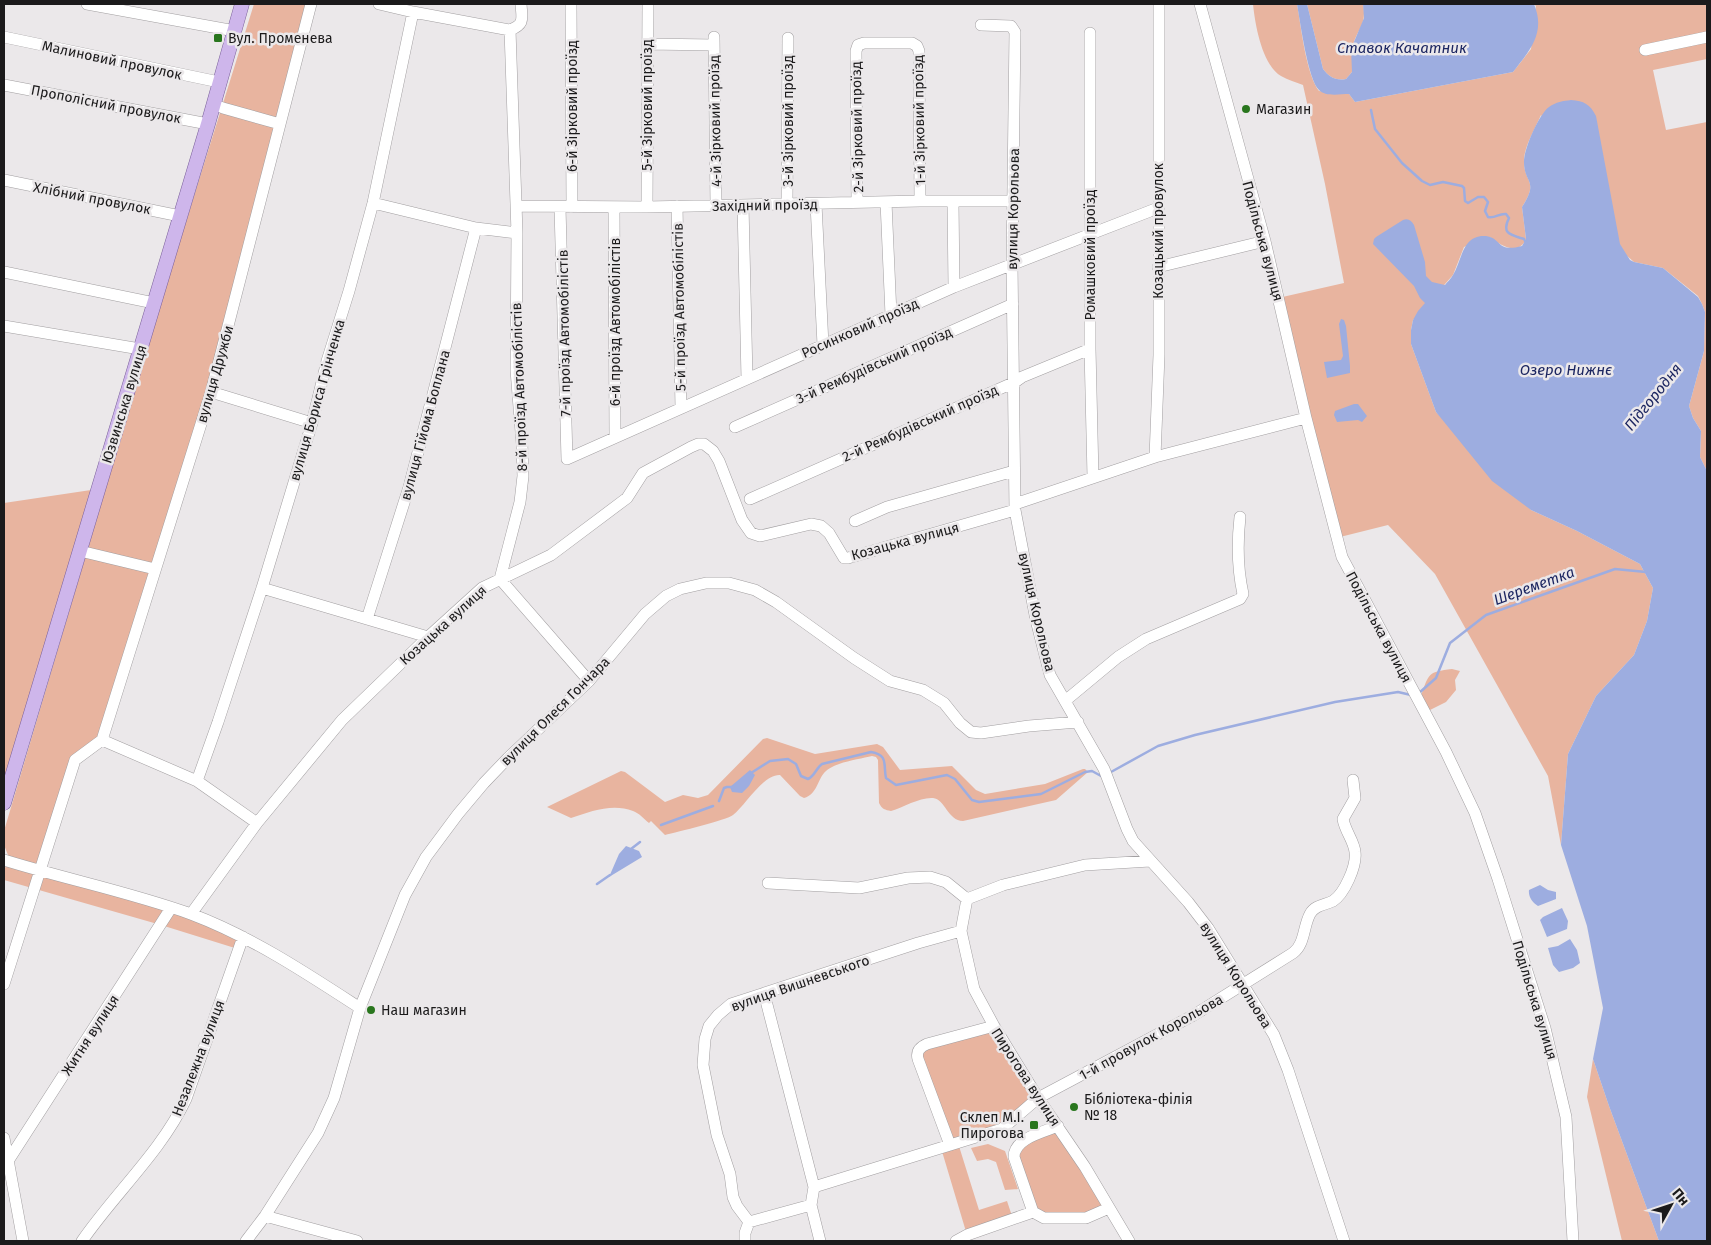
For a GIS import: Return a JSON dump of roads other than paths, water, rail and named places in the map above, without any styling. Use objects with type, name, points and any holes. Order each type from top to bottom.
[{"type":"main road","name":"Юзвинська вулиця","points":[[4,803],[214,104],[242,4]]},
{"type":"street","points":[[87,4],[235,31]]},
{"type":"street","name":"вулиця Дружби","points":[[102,740],[211,392],[311,4]]},
{"type":"street","points":[[379,4],[510,30],[518,27],[522,22],[521,4]]},
{"type":"street","name":"6-й Зірковий проїзд","points":[[566,208],[571,4]]},
{"type":"street","name":"5-й Зірковий проїзд","points":[[648,4],[648,207]]},
{"type":"street","name":"Козацький провулок","points":[[1155,457],[1159,355],[1159,4]]},
{"type":"street","name":"Подільська вулиця","points":[[1200,4],[1265,241],[1306,418],[1342,557],[1446,752],[1475,813],[1545,1028],[1566,1117],[1573,1241]]},
{"type":"street","name":"вулиця Бориса Грінченка","points":[[197,780],[262,588],[312,423],[327,361],[349,291],[373,203],[413,12]]},
{"type":"street","name":"вулиця Корольова","points":[[981,25],[1011,26],[1015,32],[1012,264],[1015,382],[1015,507],[1042,646],[1054,684],[1104,769],[1130,835],[1205,924],[1274,1035],[1283,1054],[1344,1241]]},
{"type":"street","name":"8-й проїзд Автомобілістів","points":[[500,579],[520,502],[523,476],[516,370],[517,233],[510,30]]},
{"type":"street","name":"Ромашковий проїзд","points":[[1090,33],[1090,348],[1093,477]]},
{"type":"street","name":"Малиновий провулок","points":[[4,37],[219,82]]},
{"type":"street","name":"3-й Зірковий проїзд","points":[[787,204],[788,38]]},
{"type":"street","points":[[1645,50],[1707,40]]},
{"type":"street","name":"4-й Зірковий проїзд","points":[[647,44],[714,41],[716,205]]},
{"type":"street","name":"1-й Зірковий проїзд","points":[[856,51],[858,45],[864,43],[912,43],[917,46],[919,51],[920,201]]},
{"type":"street","name":"2-й Зірковий проїзд","points":[[856,51],[857,202]]},
{"type":"street","name":"Прополісний провулок","points":[[4,85],[208,124]]},
{"type":"street","points":[[214,104],[280,124]]},
{"type":"street","name":"Хлібний провулок","points":[[4,180],[180,216]]},
{"type":"street","name":"Західний проїзд","points":[[516,206],[566,208],[1014,201]]},
{"type":"street","points":[[886,202],[891,315]]},
{"type":"street","points":[[953,202],[954,287]]},
{"type":"street","points":[[373,203],[476,228],[517,233]]},
{"type":"street","points":[[816,204],[823,344]]},
{"type":"street","points":[[743,205],[747,378]]},
{"type":"street","name":"5-й проїзд Автомобілістів","points":[[677,206],[680,408]]},
{"type":"street","name":"6-й проїзд Автомобілістів","points":[[614,207],[615,437]]},
{"type":"street","name":"7-й проїзд Автомобілістів","points":[[566,208],[567,458]]},
{"type":"street","name":"Росинковий проїзд","points":[[567,458],[954,287],[1158,208]]},
{"type":"street","name":"вулиця Гійома Боплана","points":[[367,619],[409,487],[476,228]]},
{"type":"street","points":[[1158,267],[1265,241]]},
{"type":"street","points":[[4,272],[154,303]]},
{"type":"street","name":"3-й Рембудівський проїзд","points":[[735,427],[1013,304]]},
{"type":"street","points":[[4,326],[140,349]]},
{"type":"street","name":"2-й Рембудівський проїзд","points":[[750,499],[1090,348]]},
{"type":"street","points":[[211,392],[312,423]]},
{"type":"street","name":"Козацька вулиця","points":[[191,914],[257,823],[342,720],[428,637],[486,586],[557,550],[627,498],[641,476],[647,471],[698,444],[708,446],[716,456],[742,520],[752,532],[760,536],[811,524],[822,526],[829,533],[844,558],[848,558],[1015,507],[1093,477],[1155,457],[1306,418]]},
{"type":"street","points":[[855,521],[887,507],[1014,471]]},
{"type":"street","points":[[1065,701],[1118,656],[1146,639],[1240,599],[1243,594],[1237,544],[1240,517]]},
{"type":"street","points":[[80,551],[155,570]]},
{"type":"street","points":[[500,579],[589,681]]},
{"type":"street","name":"вулиця Олеся Гончара","points":[[246,1241],[265,1216],[318,1133],[334,1098],[360,1008],[405,896],[426,857],[484,782],[589,681],[637,623],[660,600],[692,585],[718,582],[742,586],[766,596],[890,681],[924,690],[944,704],[960,724],[971,732],[981,734],[1029,726],[1078,722]]},
{"type":"street","points":[[262,588],[428,637]]},
{"type":"street","points":[[4,984],[75,760],[102,740],[197,780],[257,823]]},
{"type":"street","name":"1-й провулок Корольова","points":[[814,1187],[950,1146],[1002,1128],[1038,1098],[1194,1015],[1296,951],[1312,912],[1318,907],[1334,900],[1345,887],[1354,863],[1355,854],[1343,819],[1355,798],[1353,780]]},
{"type":"street","points":[[4,860],[191,914],[243,937],[290,962],[360,1008]]},
{"type":"street","points":[[768,883],[859,888],[908,878],[930,877],[946,882],[967,899],[1003,885],[1085,865],[1150,861]]},
{"type":"street","name":"Пирогова вулиця","points":[[967,899],[961,931],[972,985],[994,1026],[1038,1098],[1058,1126],[1129,1241]]},
{"type":"street","name":"Житня вулиця","points":[[8,1161],[171,908]]},
{"type":"street","name":"вулиця Вишневського","points":[[749,1222],[732,1197],[730,1174],[717,1135],[703,1065],[704,1039],[709,1026],[731,1004],[961,931]]},
{"type":"street","name":"Незалежна вулиця","points":[[82,1241],[176,1119],[186,1099],[243,937]]},
{"type":"street","points":[[764,993],[814,1187],[811,1205],[820,1241]]},
{"type":"street","points":[[950,1146],[918,1059],[918,1053],[927,1044],[994,1026]]},
{"type":"street","points":[[1058,1126],[1024,1140],[1014,1152],[1014,1157],[1033,1212],[1037,1216],[1044,1218],[1086,1218],[1109,1208]]},
{"type":"street","points":[[4,1138],[23,1241]]},
{"type":"street","points":[[745,1241],[749,1222],[811,1205]]},
{"type":"street","points":[[956,1241],[967,1235],[1033,1212]]},
{"type":"street","points":[[265,1216],[356,1241]]},
{"type":"water","name":"Ставок Качатник","points":[[1297,4],[1307,4],[1323,69],[1336,79],[1346,79],[1352,72],[1351,49],[1364,18],[1363,4],[1534,4],[1538,24],[1534,41],[1513,72],[1355,102],[1349,94],[1325,94],[1315,84],[1305,50]]},
{"type":"water","name":"Озеро Нижнє","points":[[1571,100],[1586,104],[1596,116],[1620,244],[1630,260],[1663,268],[1698,297],[1705,312],[1704,351],[1689,406],[1693,418],[1701,431],[1700,457],[1707,471],[1707,1241],[1659,1241],[1609,1106],[1593,1059],[1603,1008],[1587,926],[1561,845],[1568,754],[1596,696],[1634,655],[1647,621],[1653,588],[1640,564],[1577,531],[1531,510],[1492,481],[1436,412],[1411,344],[1413,320],[1425,303],[1414,286],[1373,244],[1376,237],[1403,220],[1409,220],[1414,225],[1425,262],[1426,276],[1432,282],[1445,285],[1456,269],[1467,244],[1472,239],[1486,236],[1495,239],[1508,248],[1522,246],[1526,239],[1522,207],[1530,191],[1524,168],[1527,147],[1537,123],[1545,111],[1554,104]]},
{"type":"water","points":[[1341,319],[1344,320],[1346,326],[1350,373],[1327,378],[1324,362],[1341,360],[1343,356],[1339,324]]},
{"type":"water","points":[[1358,404],[1367,416],[1362,422],[1358,420],[1337,422],[1334,415],[1335,411]]},
{"type":"water","points":[[750,770],[755,775],[749,786],[742,793],[732,792],[730,787]]},
{"type":"water","points":[[626,846],[639,851],[642,857],[609,877],[619,854]]},
{"type":"water","points":[[1540,885],[1556,892],[1556,899],[1538,906],[1534,903],[1530,897],[1529,890]]},
{"type":"water","points":[[1562,908],[1568,921],[1567,929],[1547,937],[1540,920]]},
{"type":"water","points":[[1570,939],[1577,950],[1580,963],[1573,968],[1559,972],[1553,965],[1548,948],[1558,946]]},
{"type":"waterway","points":[[1371,110],[1375,129],[1402,163],[1422,181],[1430,185],[1443,182],[1462,186],[1464,188],[1465,201],[1468,203],[1478,197],[1484,197],[1488,202],[1485,211],[1488,217],[1506,214],[1509,218],[1506,227],[1507,231],[1511,235],[1524,239],[1526,243]]},
{"type":"waterway","name":"Шереметка","points":[[1419,693],[1436,678],[1450,643],[1486,615],[1615,569],[1646,572]]},
{"type":"waterway","name":"Шереметка","points":[[1111,772],[1158,746],[1195,735],[1335,702],[1398,692],[1411,695]]},
{"type":"waterway","name":"Шереметка","points":[[751,773],[770,761],[788,759],[796,764],[801,776],[808,779],[822,764],[871,752],[877,753],[883,758],[886,778],[896,785],[947,775],[955,779],[972,800],[979,802],[1041,794],[1085,772],[1092,771],[1101,776]]},
{"type":"waterway","name":"Шереметка","points":[[719,801],[724,788],[733,787]]},
{"type":"waterway","name":"Шереметка","points":[[661,825],[713,806]]},
{"type":"waterway","name":"Шереметка","points":[[631,849],[640,842]]},
{"type":"waterway","name":"Шереметка","points":[[597,884],[610,875]]},
{"type":"place","name":"Вул. Променева","points":[[218,38]]},
{"type":"place","name":"Магазин","points":[[1246,109]]},
{"type":"place","name":"Наш магазин","points":[[371,1010]]},
{"type":"place","name":"Бібліотека-філія № 18","points":[[1074,1107]]},
{"type":"place","name":"Склеп М.І. Пирогова","points":[[1034,1125]]},
{"type":"water label","name":"Підгородня","points":[[1653,397]]}]
